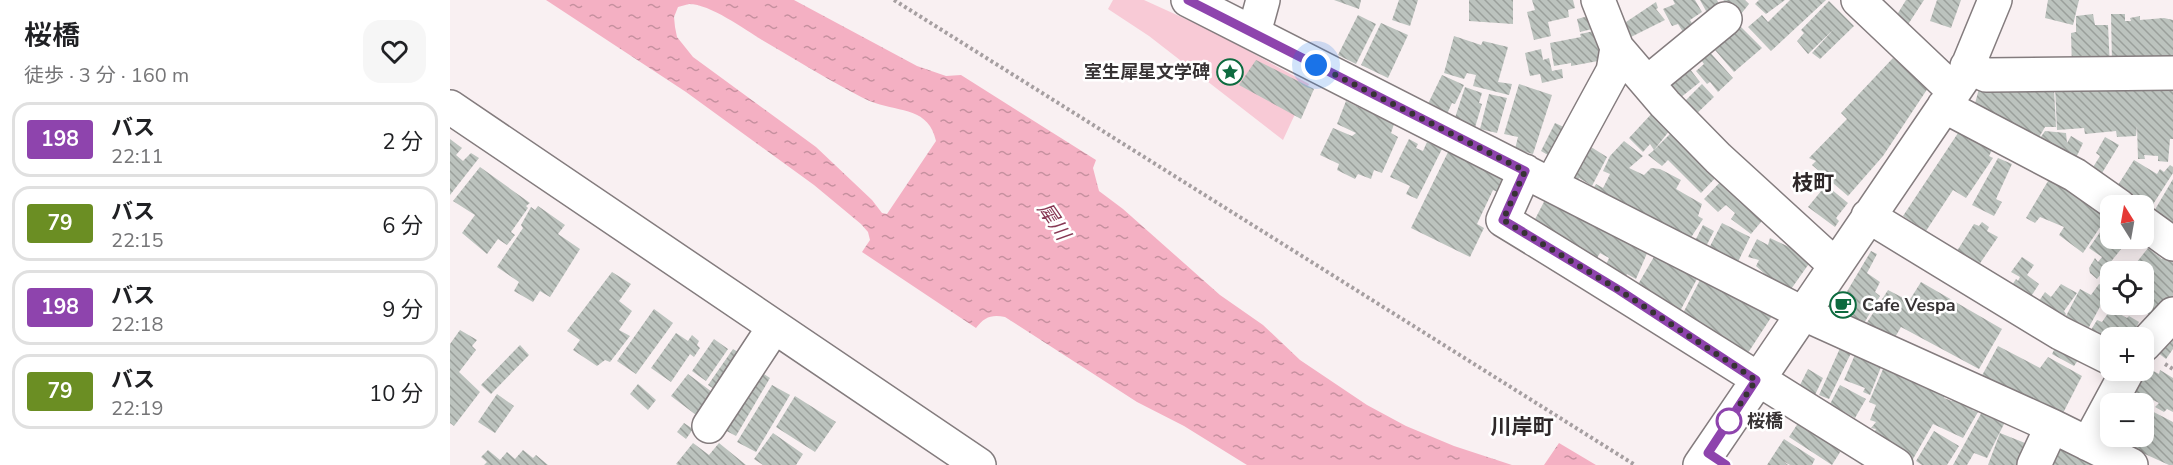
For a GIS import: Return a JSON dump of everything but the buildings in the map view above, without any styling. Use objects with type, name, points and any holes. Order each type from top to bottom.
[{"type":"street","points":[[1188,0],[1802,314],[2052,426],[2131,465]]},
{"type":"street","points":[[1254,33],[1263,0]]},
{"type":"street","points":[[1598,0],[1617,48],[1647,83],[1718,158],[1835,265]]},
{"type":"street","points":[[1858,0],[1955,87],[2103,195]]},
{"type":"street","points":[[1711,461],[1756,380],[1955,87],[1995,0]]},
{"type":"street","points":[[1647,83],[1725,19]]},
{"type":"street","points":[[1617,48],[1613,71],[1538,178],[1503,220],[1619,290],[1756,380],[1896,465]]},
{"type":"street","points":[[1955,87],[1986,75],[2173,73]]},
{"type":"street","points":[[450,107],[979,465]]},
{"type":"street","points":[[1868,216],[2060,333],[2100,353]]},
{"type":"street","points":[[2154,230],[2173,244]]},
{"type":"street","points":[[2154,334],[2173,314]]},
{"type":"street","points":[[709,426],[774,327]]},
{"type":"street","points":[[2088,444],[2122,381]]},
{"type":"street","points":[[2034,465],[2052,426]]},
{"type":"path","points":[[894,0],[1635,465]]},
{"type":"shaded area","points":[[1113,0],[1144,0],[1212,31],[1309,84],[1283,140],[1149,36],[1108,9]]},
{"type":"water","name":"犀川","points":[[546,0],[794,0],[917,66],[946,76],[961,75],[1096,160],[1093,168],[1099,191],[1123,209],[1220,295],[1263,325],[1300,360],[1367,405],[1406,426],[1454,446],[1512,465],[1247,465],[1184,426],[1137,402],[1005,317],[989,317],[976,328],[862,252],[870,240],[868,232],[861,224],[814,185],[686,92]],"holes":[[[689,4],[697,5],[727,18],[862,97],[875,103],[913,113],[927,122],[936,141],[887,214],[882,213],[872,200],[816,147],[693,57],[677,37],[674,17],[678,7]]]},
{"type":"water","points":[[1559,443],[1596,465],[1544,465]]},
{"type":"bus line","name":"198","points":[[1188,0],[1525,171],[1503,220],[1619,290],[1756,380],[1708,453],[1726,465]]},
{"type":"place","name":"室生犀星文学碑","points":[[1230,72]]},
{"type":"place","name":"Cafe Vespa","points":[[1843,305]]},
{"type":"place","name":"桜橋","points":[[1729,421]]},
{"type":"district","name":"枝町","points":[[1813,183]]},
{"type":"district","name":"川岸町","points":[[1522,427]]},
{"type":"route","points":[[1316,65],[1525,171],[1503,220],[1619,290],[1756,380],[1729,421]]}]
